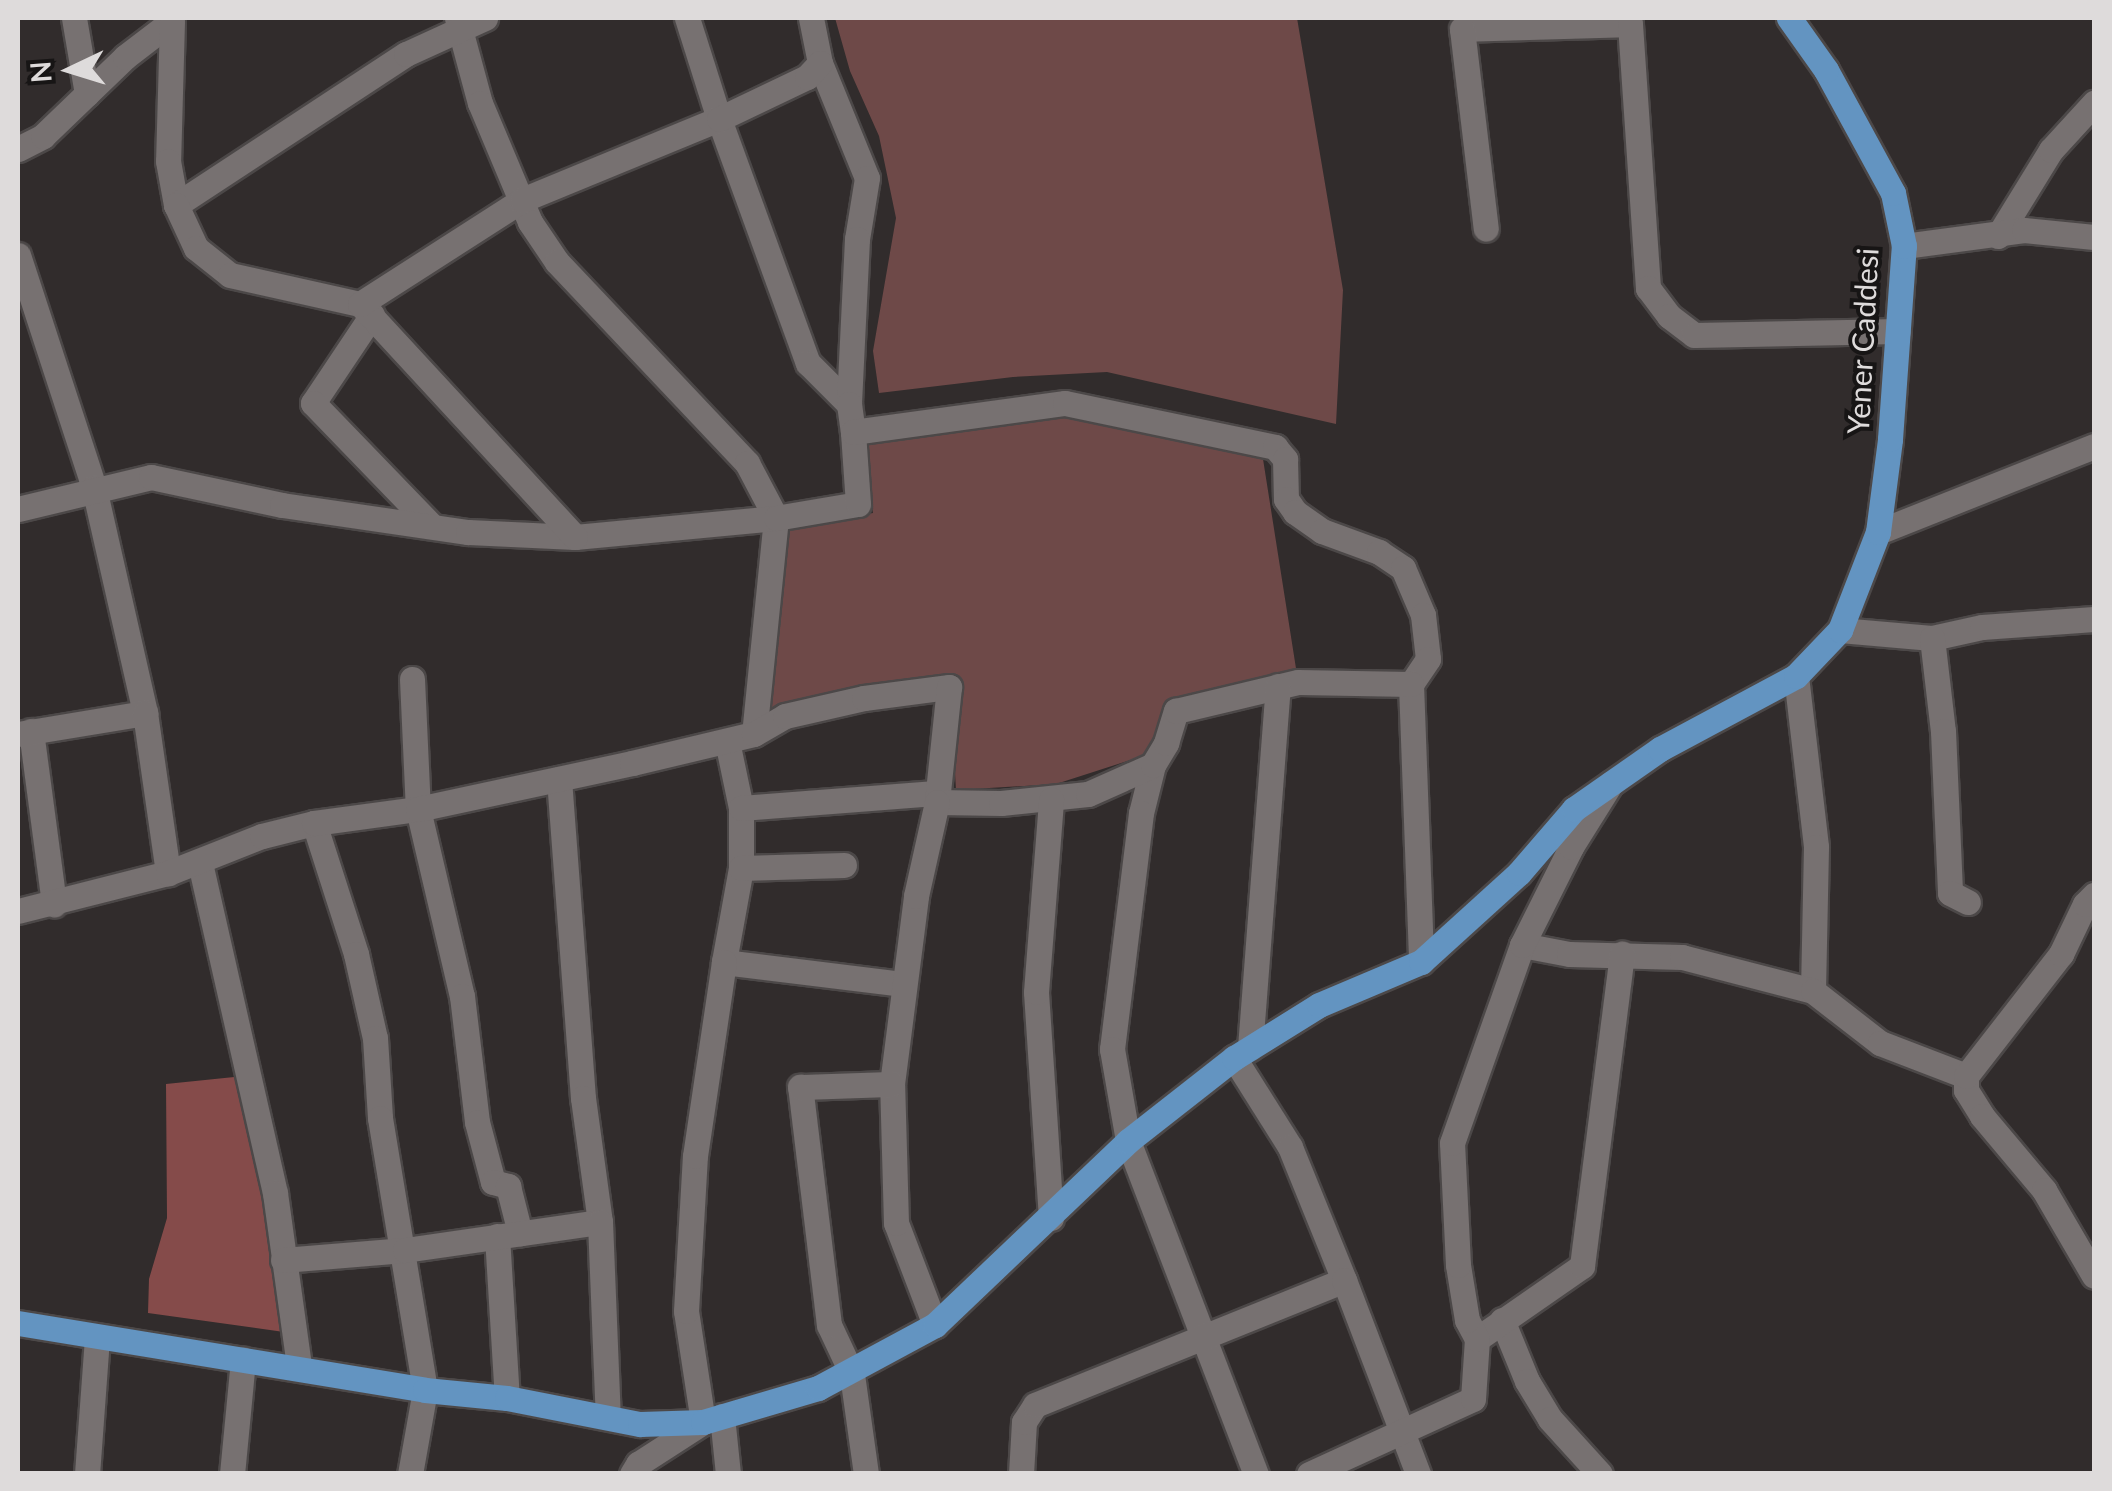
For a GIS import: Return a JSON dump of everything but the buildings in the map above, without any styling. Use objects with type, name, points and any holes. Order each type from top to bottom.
[{"type":"main road","name":"Yener Caddesi","points":[[1789,18],[1826,70],[1893,193],[1904,246],[1878,532],[1840,630]]},
{"type":"main road","points":[[18,1323],[425,1390],[508,1398],[640,1424],[712,1419],[852,1374],[935,1326],[1128,1141],[1242,1053],[1319,1005],[1421,962],[1520,873],[1561,820],[1614,778],[1796,676],[1840,630]]},
{"type":"street","points":[[74,18],[86,94]]},
{"type":"street","points":[[176,206],[406,54],[457,24],[485,18]]},
{"type":"street","points":[[688,18],[719,119],[808,363],[848,404]]},
{"type":"street","points":[[18,508],[151,477],[282,505],[506,536],[574,536],[776,518],[858,504],[848,404],[856,240],[867,178],[820,64],[811,18]]},
{"type":"street","points":[[1462,29],[1487,18]]},
{"type":"street","points":[[18,149],[43,136],[174,19]]},
{"type":"street","points":[[174,19],[168,160],[176,206],[196,248],[230,275],[366,310],[574,536]]},
{"type":"street","points":[[457,24],[480,103],[530,222],[557,262],[747,463],[776,518],[754,734]]},
{"type":"street","points":[[1462,29],[1630,24],[1648,288],[1669,316],[1694,335],[1898,331]]},
{"type":"street","points":[[1462,29],[1486,229]]},
{"type":"street","points":[[432,525],[313,403],[366,310],[522,200],[719,119],[807,77],[820,64]]},
{"type":"street","points":[[1998,236],[2051,150],[2094,102]]},
{"type":"street","points":[[1904,246],[2042,230],[2094,237]]},
{"type":"street","points":[[21,270],[94,488],[145,713],[168,873]]},
{"type":"street","points":[[853,432],[1065,403],[1275,447],[1286,459],[1286,499],[1295,512],[1322,532],[1379,552],[1403,568],[1423,615],[1428,660],[1411,684],[1421,962]]},
{"type":"street","points":[[1878,532],[2094,446]]},
{"type":"street","points":[[1840,630],[1932,638],[1982,627],[2094,620]]},
{"type":"street","points":[[1932,638],[1943,730],[1950,893],[1968,902]]},
{"type":"street","points":[[1796,676],[1816,847],[1813,991]]},
{"type":"street","points":[[412,679],[418,809],[462,996],[477,1122],[493,1182],[508,1186],[508,1398]]},
{"type":"street","points":[[1256,1474],[1128,1141],[1112,1049],[1141,814],[1153,765],[1166,743],[1176,712],[1278,686],[1356,680],[1411,684]]},
{"type":"street","points":[[1278,686],[1242,1053],[1290,1147],[1418,1474]]},
{"type":"street","points":[[18,912],[168,873],[200,863],[230,847],[314,823],[418,809],[560,779],[754,734],[785,716],[864,698],[949,687],[937,798],[916,896],[892,1084],[896,1223],[935,1326]]},
{"type":"street","points":[[54,904],[21,731],[145,713]]},
{"type":"street","points":[[727,741],[740,808],[741,868],[695,1156],[686,1311],[728,1474]]},
{"type":"street","points":[[740,808],[937,798],[1051,800],[1088,794],[1153,765]]},
{"type":"street","points":[[1309,1474],[1474,1399],[1477,1339],[1468,1320],[1458,1265],[1452,1143],[1522,945],[1571,847],[1614,778]]},
{"type":"street","points":[[560,779],[583,1098],[600,1222],[608,1418]]},
{"type":"street","points":[[1050,1218],[1036,992],[1051,800]]},
{"type":"street","points":[[314,823],[356,954],[375,1038],[380,1118],[406,1250],[425,1390],[410,1474]]},
{"type":"street","points":[[200,863],[276,1192],[299,1367]]},
{"type":"street","points":[[741,868],[844,865]]},
{"type":"street","points":[[2094,895],[2085,904],[2061,954],[1966,1076],[1966,1090],[1982,1116],[2044,1190],[2094,1276]]},
{"type":"street","points":[[1522,945],[1569,954],[1682,957],[1813,991],[1880,1043],[1966,1076]]},
{"type":"street","points":[[1477,1339],[1582,1266],[1622,954]]},
{"type":"street","points":[[724,962],[904,984]]},
{"type":"street","points":[[866,1474],[852,1374],[829,1325],[800,1087],[892,1084]]},
{"type":"street","points":[[283,1260],[406,1250],[600,1222]]},
{"type":"street","points":[[1021,1474],[1024,1422],[1035,1405],[1344,1280]]},
{"type":"street","points":[[1502,1320],[1527,1381],[1550,1419],[1600,1474]]},
{"type":"street","points":[[87,1474],[97,1339]]},
{"type":"street","points":[[232,1474],[243,1360]]},
{"type":"street","points":[[632,1474],[638,1464],[712,1419]]},
{"type":"shaded area","points":[[835,18],[1297,18],[1343,290],[1336,424],[1107,372],[1013,377],[879,393],[873,351],[896,218],[879,136],[850,71]]},
{"type":"shaded area","points":[[1066,410],[1263,459],[1298,681],[1172,701],[1146,755],[1056,784],[956,790],[950,687],[764,728],[784,526],[873,513],[862,439]]},
{"type":"shaded area","points":[[244,1076],[284,1332],[148,1313],[149,1279],[167,1218],[166,1084]]}]
